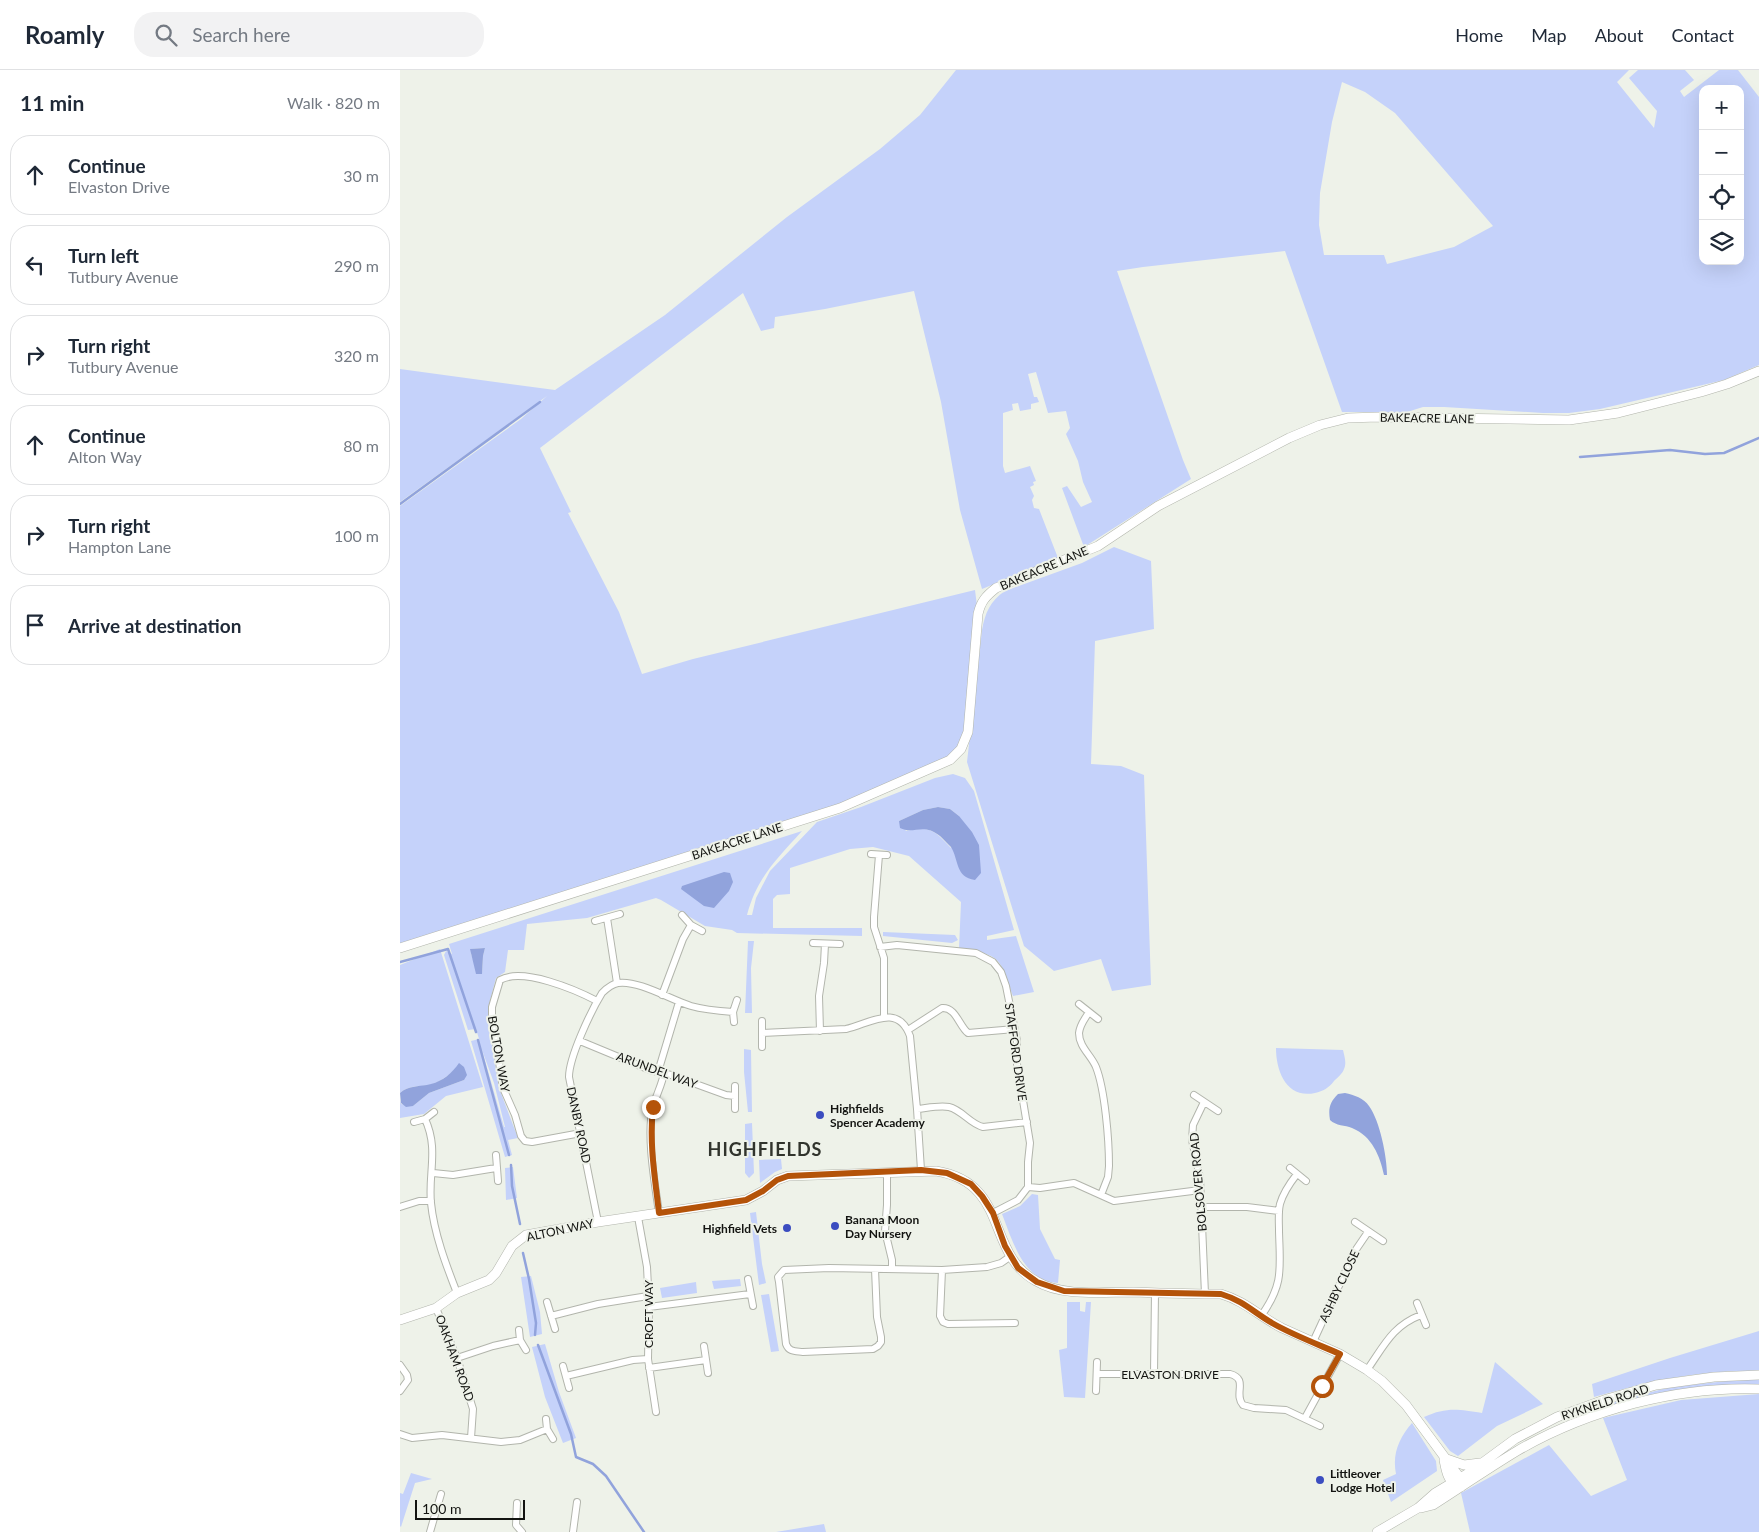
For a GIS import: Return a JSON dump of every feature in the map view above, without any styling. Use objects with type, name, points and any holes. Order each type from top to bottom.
[{"type":"street","name":"BAKEACRE LANE","points":[[400,948],[840,808],[950,760],[961,749],[968,732],[978,614],[980,603],[987,595],[996,588],[1098,546],[1158,506],[1320,425],[1348,418],[1378,416],[1569,420],[1618,413],[1701,392],[1759,371]]},
{"type":"street","points":[[871,854],[887,856]]},
{"type":"street","points":[[879,855],[874,927],[884,958],[884,1016]]},
{"type":"street","points":[[595,921],[620,914]]},
{"type":"street","points":[[682,915],[691,925],[702,931]]},
{"type":"street","points":[[607,918],[617,983],[636,985],[680,1002],[714,1010],[733,1012]]},
{"type":"street","points":[[662,995],[683,939],[691,925]]},
{"type":"street","points":[[813,943],[840,944]]},
{"type":"street","points":[[820,1030],[819,996],[826,944]]},
{"type":"street","name":"STAFFORD DRIVE","points":[[880,947],[889,945],[976,953],[993,962],[1002,972],[1015,1029],[1017,1064],[1030,1143],[1028,1187]]},
{"type":"street","name":"BOLTON WAY","points":[[581,1133],[532,1142],[525,1141],[521,1136],[515,1115],[503,1088],[492,1026],[492,1007],[500,980],[511,976],[555,983],[579,991],[597,1001]]},
{"type":"street","name":"DANBY ROAD","points":[[598,1222],[569,1077],[569,1068],[597,1001],[608,987],[617,983]]},
{"type":"street","points":[[734,1022],[733,1012],[737,1000]]},
{"type":"street","points":[[659,1213],[651,1146],[651,1126],[661,1072],[680,1002]]},
{"type":"street","points":[[1079,1004],[1098,1019]]},
{"type":"street","points":[[908,1030],[942,1008],[948,1007],[968,1033],[1015,1029]]},
{"type":"street","points":[[1090,1012],[1080,1026],[1079,1034],[1084,1048],[1096,1068],[1103,1101],[1109,1166],[1108,1177],[1101,1195]]},
{"type":"street","points":[[762,1033],[857,1027],[884,1016],[900,1022],[908,1030],[910,1036],[921,1170]]},
{"type":"street","points":[[762,1021],[762,1047]]},
{"type":"street","name":"ARUNDEL WAY","points":[[580,1041],[661,1072],[726,1095],[735,1096]]},
{"type":"street","points":[[735,1086],[735,1109]]},
{"type":"street","points":[[1194,1095],[1218,1111]]},
{"type":"street","name":"BOLSOVER ROAD","points":[[1204,1102],[1193,1126],[1192,1140],[1200,1178],[1205,1294]]},
{"type":"street","points":[[917,1109],[948,1107],[977,1126],[983,1127],[1027,1122]]},
{"type":"street","points":[[414,1122],[425,1119],[434,1112]]},
{"type":"street","points":[[425,1119],[433,1142],[431,1201],[433,1214],[444,1256],[457,1293]]},
{"type":"street","points":[[496,1155],[498,1181]]},
{"type":"street","points":[[433,1173],[453,1175],[496,1168]]},
{"type":"street","points":[[1290,1168],[1306,1181]]},
{"type":"street","points":[[892,1269],[892,1260],[885,1231],[887,1172],[921,1170],[947,1173],[971,1184],[982,1196],[993,1213],[1005,1246],[1018,1268],[1037,1282],[1064,1291],[1221,1294],[1244,1303],[1261,1316],[1282,1328],[1340,1354],[1367,1370],[1382,1381],[1406,1405],[1444,1458],[1446,1473],[1458,1483]]},
{"type":"street","name":"ALTON WAY","points":[[400,1320],[436,1308],[457,1293],[489,1280],[496,1273],[512,1246],[526,1235],[749,1199],[777,1180],[788,1176],[887,1172]]},
{"type":"street","points":[[1261,1316],[1274,1296],[1280,1276],[1279,1211],[1286,1192],[1297,1174]]},
{"type":"street","points":[[993,1213],[1018,1200],[1028,1187],[1040,1188],[1074,1183],[1114,1201],[1200,1190]]},
{"type":"street","points":[[400,1207],[419,1201],[431,1201]]},
{"type":"street","points":[[1202,1207],[1247,1207],[1279,1211]]},
{"type":"street","name":"CROFT WAY","points":[[638,1217],[647,1267],[649,1395],[656,1412]]},
{"type":"street","points":[[1355,1222],[1383,1241]]},
{"type":"street","name":"ASHBY CLOSE","points":[[1313,1342],[1355,1251],[1368,1232]]},
{"type":"street","points":[[876,1269],[878,1317],[881,1337],[878,1346],[873,1349],[803,1352],[792,1351],[788,1348],[778,1277],[788,1269],[876,1269],[892,1269],[942,1270],[987,1267],[1011,1256]]},
{"type":"street","points":[[942,1270],[940,1316],[943,1322],[948,1324],[1015,1323]]},
{"type":"street","points":[[748,1278],[752,1306]]},
{"type":"street","points":[[1154,1374],[1155,1292]]},
{"type":"street","points":[[649,1307],[750,1294]]},
{"type":"street","points":[[551,1316],[598,1304],[648,1296]]},
{"type":"street","points":[[547,1302],[555,1329]]},
{"type":"street","points":[[1417,1303],[1426,1325]]},
{"type":"street","name":"OAKHAM ROAD","points":[[436,1308],[457,1358],[473,1409],[470,1438]]},
{"type":"street","points":[[1367,1370],[1391,1334],[1408,1320],[1421,1315]]},
{"type":"street","points":[[519,1330],[520,1340],[526,1350]]},
{"type":"street","points":[[457,1358],[493,1346],[520,1340]]},
{"type":"street","points":[[704,1346],[708,1373]]},
{"type":"street","points":[[1305,1418],[1340,1354]]},
{"type":"street","points":[[566,1376],[633,1360],[648,1359]]},
{"type":"street","points":[[649,1368],[706,1360]]},
{"type":"street","points":[[1096,1390],[1097,1362]]},
{"type":"street","points":[[400,1365],[408,1380],[400,1391]]},
{"type":"street","points":[[563,1366],[569,1388]]},
{"type":"street","name":"ELVASTON DRIVE","points":[[1097,1374],[1230,1374],[1237,1376],[1240,1380],[1239,1398],[1241,1404],[1254,1408],[1286,1410],[1320,1426]]},
{"type":"street","name":"RYKNELD ROAD","points":[[1458,1483],[1480,1463],[1514,1439],[1547,1422],[1607,1399],[1656,1385],[1685,1380],[1759,1375]]},
{"type":"street","name":"RYKNELD ROAD","points":[[1376,1532],[1418,1508],[1435,1493],[1571,1425],[1613,1411],[1686,1394],[1759,1388]]},
{"type":"street","points":[[546,1419],[547,1429],[553,1439]]},
{"type":"street","points":[[400,1434],[412,1438],[442,1435],[501,1442],[520,1440],[547,1429]]},
{"type":"street","points":[[1444,1458],[1464,1465],[1480,1463]]},
{"type":"street","points":[[430,1532],[441,1494]]},
{"type":"street","points":[[573,1532],[577,1502]]},
{"type":"street","points":[[517,1503],[516,1525],[522,1532]]},
{"type":"street","points":[[566,1514],[575,1515]]},
{"type":"shaded area","points":[[956,70],[1629,70],[1617,82],[1654,128],[1657,111],[1629,78],[1638,70],[1685,70],[1694,80],[1680,91],[1684,97],[1699,85],[1699,265],[1744,265],[1744,85],[1700,85],[1719,70],[1738,70],[1759,97],[1759,365],[1724,380],[1600,409],[1569,413],[1444,407],[1423,407],[1407,412],[1342,412],[1285,251],[1117,271],[1191,479],[1084,547],[1062,488],[1067,486],[1081,507],[1092,502],[1083,482],[1078,461],[1066,434],[1070,428],[1066,411],[1048,413],[1036,372],[1028,374],[1034,397],[1037,397],[1039,402],[1031,404],[1031,409],[1020,411],[1018,403],[1012,404],[1013,410],[1003,413],[1003,466],[1005,473],[1030,466],[1036,481],[1030,487],[1034,496],[1032,500],[1034,508],[1039,509],[1058,558],[982,589],[960,510],[941,402],[914,291],[775,317],[774,328],[761,331],[743,293],[540,448],[571,512],[568,513],[619,612],[642,674],[693,659],[975,590],[978,614],[968,732],[955,755],[863,798],[400,948],[400,506],[521,419],[547,396],[400,502],[400,369],[555,390],[665,315],[787,217],[880,149],[920,115]],"holes":[[[1342,82],[1365,92],[1395,113],[1493,226],[1454,247],[1387,264],[1384,255],[1324,255],[1319,225],[1320,193],[1332,122]]]},
{"type":"shaded area","points":[[1114,547],[1151,561],[1154,629],[1095,641],[1091,764],[1121,766],[1144,775],[1151,985],[1112,991],[1101,959],[1054,971],[1024,946],[967,762],[982,630],[992,603],[1005,591],[1082,563]]},
{"type":"shaded area","points":[[953,774],[965,778],[974,791],[1014,930],[987,936],[987,940],[1016,936],[1034,992],[1013,996],[1005,973],[997,960],[983,953],[959,949],[961,902],[909,856],[873,847],[850,849],[790,868],[790,894],[777,895],[773,899],[773,928],[862,928],[862,936],[737,933],[732,930],[705,926],[656,898],[587,918],[527,924],[524,950],[508,950],[505,972],[496,978],[488,1008],[488,1022],[499,1088],[518,1138],[508,1140],[512,1155],[505,1157],[471,1041],[479,1039],[476,1029],[468,1030],[444,955],[446,951],[452,954],[449,944],[802,831],[762,879],[747,915],[752,915],[756,898],[770,871],[817,822],[935,778]],"holes":[[[938,807],[950,809],[959,816],[951,848],[941,837],[932,831],[927,829],[906,831],[899,821],[923,810]],[[485,948],[482,973],[473,959],[471,949]],[[482,1050],[494,1083],[504,1127]]]},
{"type":"shaded area","points":[[938,807],[950,809],[959,816],[972,832],[979,845],[981,873],[975,880],[961,872],[954,852],[940,836],[924,829],[905,830],[900,828],[899,821],[923,810]]},
{"type":"shaded area","points":[[724,872],[730,873],[733,882],[729,891],[714,908],[704,906],[681,889],[682,886]]},
{"type":"shaded area","points":[[883,932],[955,935],[958,940],[952,943],[883,936]]},
{"type":"shaded area","points":[[748,941],[754,941],[751,968],[752,1013],[745,1013]]},
{"type":"shaded area","points":[[485,948],[482,974],[476,974],[470,949]]},
{"type":"shaded area","points":[[440,949],[483,1087],[446,1096],[424,1114],[400,1118],[400,1100],[401,1104],[413,1106],[429,1093],[464,1080],[454,1070],[433,1084],[410,1087],[400,1093],[400,965]]},
{"type":"shaded area","points":[[1276,1048],[1343,1050],[1345,1067],[1330,1086],[1323,1090],[1305,1094],[1297,1092],[1290,1088],[1281,1074]]},
{"type":"shaded area","points":[[744,1049],[751,1050],[752,1112],[748,1112]]},
{"type":"shaded area","points":[[459,1063],[464,1067],[467,1075],[464,1080],[429,1093],[413,1106],[406,1107],[401,1103],[400,1093],[403,1090],[439,1081]]},
{"type":"shaded area","points":[[1345,1093],[1362,1099],[1373,1113],[1382,1139],[1387,1175],[1384,1175],[1374,1147],[1365,1136],[1352,1128],[1330,1120],[1331,1103],[1338,1094]]},
{"type":"shaded area","points":[[752,1123],[754,1173],[749,1178],[745,1173],[745,1124]]},
{"type":"shaded area","points":[[781,1159],[782,1169],[760,1183],[759,1160]]},
{"type":"shaded area","points":[[513,1167],[517,1198],[506,1200],[505,1168]]},
{"type":"shaded area","points":[[1032,1194],[1038,1195],[1040,1229],[1055,1259],[1060,1260],[1058,1283],[1046,1281],[1028,1268],[1015,1248],[1002,1214],[1020,1206]]},
{"type":"shaded area","points":[[756,1212],[766,1283],[759,1285],[750,1213]]},
{"type":"shaded area","points":[[531,1276],[540,1312],[542,1334],[530,1337],[521,1277]]},
{"type":"shaded area","points":[[740,1279],[741,1286],[714,1289],[712,1281]]},
{"type":"shaded area","points":[[696,1282],[697,1293],[662,1298],[660,1288]]},
{"type":"shaded area","points":[[769,1294],[779,1351],[771,1352],[761,1295]]},
{"type":"shaded area","points":[[1067,1302],[1080,1302],[1080,1311],[1085,1312],[1086,1302],[1091,1302],[1085,1398],[1064,1397],[1059,1350],[1067,1348]]},
{"type":"shaded area","points":[[1759,1331],[1759,1371],[1696,1374],[1635,1386],[1594,1397],[1592,1384]]},
{"type":"shaded area","points":[[545,1344],[559,1392],[576,1438],[563,1443],[545,1397],[532,1347]]},
{"type":"shaded area","points":[[1495,1362],[1543,1404],[1497,1426],[1458,1456],[1450,1451],[1424,1417],[1452,1410],[1482,1413]]},
{"type":"shaded area","points":[[1736,1380],[1759,1380],[1759,1384],[1694,1388],[1604,1408],[1603,1406],[1604,1404],[1671,1387]]},
{"type":"shaded area","points":[[1759,1394],[1759,1532],[1470,1532],[1461,1493],[1549,1445],[1591,1496],[1627,1480],[1603,1418],[1681,1400]]},
{"type":"shaded area","points":[[1412,1423],[1436,1461],[1437,1471],[1391,1502],[1383,1480],[1396,1474],[1395,1460],[1400,1440]]},
{"type":"shaded area","points":[[411,1473],[432,1479],[415,1483],[401,1527],[400,1493],[403,1494]]},
{"type":"shaded area","points":[[824,1524],[826,1532],[776,1532]]},
{"type":"waterway","points":[[400,504],[540,402]]},
{"type":"waterway","points":[[1580,457],[1670,450],[1705,454],[1724,453],[1759,438]]},
{"type":"waterway","points":[[400,962],[448,949],[476,1032]]},
{"type":"waterway","points":[[478,1040],[509,1155]]},
{"type":"waterway","points":[[511,1165],[512,1186],[520,1224]]},
{"type":"waterway","points":[[523,1253],[536,1323],[535,1335]]},
{"type":"waterway","points":[[538,1345],[571,1434],[576,1457],[593,1464],[606,1476],[644,1532]]},
{"type":"place","name":"Highfields Spencer Academy","points":[[820,1115]]},
{"type":"place","name":"Banana Moon Day Nursery","points":[[835,1226]]},
{"type":"place","name":"Highfield Vets","points":[[787,1228]]},
{"type":"place","name":"Littleover Lodge Hotel","points":[[1320,1480]]},
{"type":"district","name":"HIGHFIELDS","points":[[765,1149]]},
{"type":"route","points":[[653,1107],[651,1146],[659,1213],[746,1200],[753,1198],[777,1180],[800,1174],[921,1170],[947,1173],[971,1184],[982,1196],[993,1213],[1005,1246],[1018,1268],[1037,1282],[1064,1291],[1221,1294],[1233,1298],[1282,1328],[1340,1354],[1322,1386]]}]
